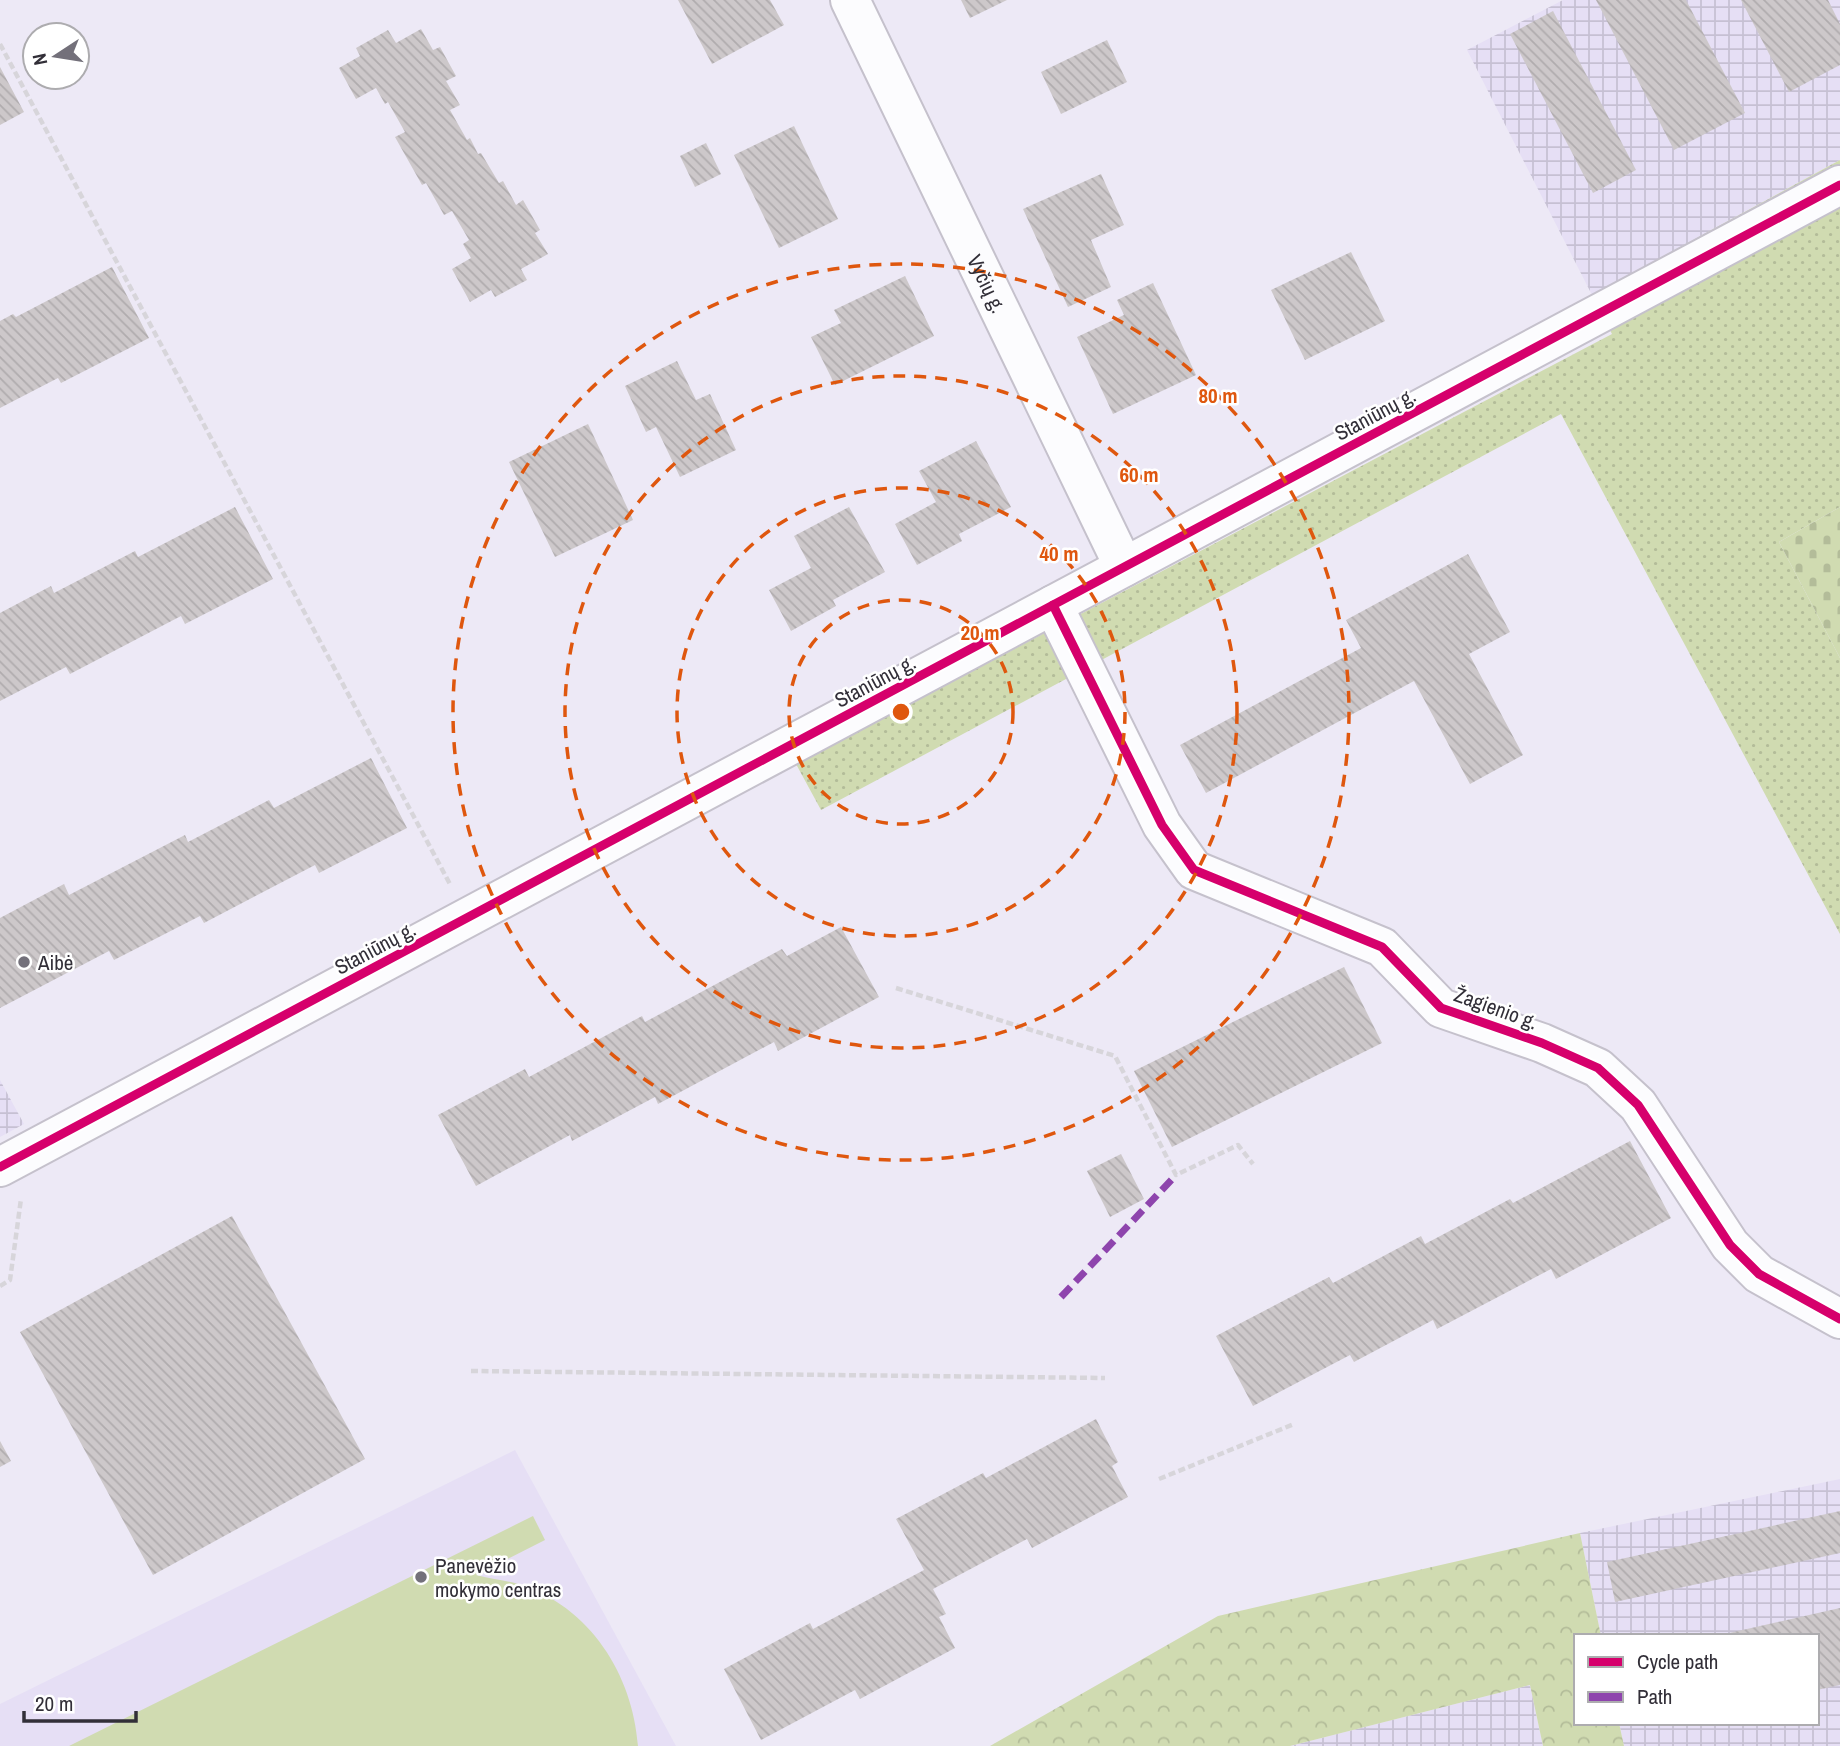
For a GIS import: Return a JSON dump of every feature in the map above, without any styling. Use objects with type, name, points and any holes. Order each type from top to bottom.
[{"type":"street","name":"Vyčių g.","points":[[850,0],[1124,567]]},
{"type":"street","name":"Staniūnų g.","points":[[14,1160],[1840,185]]},
{"type":"street","name":"Žagienio g.","points":[[1053,605],[1162,825],[1194,870],[1382,947],[1441,1008],[1542,1043],[1598,1068],[1638,1105],[1730,1245],[1759,1274],[1840,1319]]},
{"type":"path","points":[[0,44],[468,918]]},
{"type":"path","points":[[896,988],[1115,1056],[1176,1175],[1238,1145],[1253,1164]]},
{"type":"path","points":[[0,1286],[10,1280],[14,1160]]},
{"type":"path","points":[[471,1371],[1105,1378]]},
{"type":"path","points":[[1159,1479],[1294,1424]]},
{"type":"shaded area","points":[[1563,0],[1840,0],[1840,160],[1592,295],[1467,50]]},
{"type":"shaded area","points":[[0,1080],[24,1124],[0,1137]]},
{"type":"shaded area","name":"Panevėžio mokymo centras","points":[[515,1450],[676,1746],[0,1746],[0,1704]]},
{"type":"shaded area","points":[[1840,1479],[1840,1746],[1624,1746],[1619,1725],[1819,1725],[1819,1634],[1601,1634],[1580,1533]]},
{"type":"shaded area","points":[[1530,1685],[1543,1746],[1290,1746]]},
{"type":"green space","points":[[1840,160],[1840,507],[1779,542],[1840,658],[1840,934],[1561,414],[821,810],[796,764],[1612,334],[1592,295]]},
{"type":"green space","points":[[1840,507],[1840,658],[1779,542]]},
{"type":"green space","points":[[533,1516],[545,1540],[476,1575],[518,1584],[544,1594],[586,1626],[617,1669],[627,1694],[638,1746],[69,1746]]},
{"type":"green space","points":[[1580,1533],[1601,1634],[1574,1634],[1574,1725],[1619,1725],[1624,1746],[1543,1746],[1530,1685],[1290,1746],[990,1746],[1218,1616]]},
{"type":"building","points":[[678,0],[770,0],[784,25],[712,64]]},
{"type":"building","points":[[961,0],[1007,0],[970,18]]},
{"type":"building","points":[[1596,0],[1686,0],[1745,113],[1674,150]]},
{"type":"building","points":[[1741,0],[1828,0],[1840,24],[1840,65],[1789,92]]},
{"type":"building","points":[[1553,11],[1636,170],[1593,193],[1510,34]]},
{"type":"building","points":[[421,29],[433,50],[440,47],[456,76],[446,81],[460,105],[450,110],[467,140],[470,138],[499,183],[503,181],[516,205],[523,200],[540,230],[535,233],[548,254],[521,269],[527,280],[495,297],[491,290],[470,302],[452,269],[471,258],[463,244],[469,240],[452,211],[444,215],[426,183],[422,185],[395,137],[405,132],[388,102],[385,104],[376,88],[356,99],[339,68],[360,56],[356,48],[388,30],[396,43]]},
{"type":"building","points":[[1107,40],[1127,82],[1061,114],[1041,72]]},
{"type":"building","points":[[0,67],[24,112],[0,125]]},
{"type":"building","points":[[794,126],[838,219],[779,248],[734,155]]},
{"type":"building","points":[[706,143],[721,174],[695,187],[680,156]]},
{"type":"building","points":[[1101,174],[1124,225],[1091,240],[1111,287],[1068,307],[1023,209]]},
{"type":"building","points":[[1351,252],[1385,321],[1305,360],[1271,290]]},
{"type":"building","points":[[112,267],[149,338],[61,383],[58,378],[0,408],[0,321],[13,314],[16,317]]},
{"type":"building","points":[[905,276],[934,336],[835,385],[811,337],[841,323],[834,310]]},
{"type":"building","points":[[1153,283],[1196,375],[1113,414],[1077,337],[1124,315],[1117,300]]},
{"type":"building","points":[[677,361],[696,400],[710,394],[736,450],[680,477],[656,427],[646,432],[625,386]]},
{"type":"building","points":[[588,424],[633,520],[555,557],[509,462]]},
{"type":"building","points":[[976,441],[1011,507],[959,534],[962,541],[917,565],[895,524],[936,502],[919,471]]},
{"type":"building","points":[[235,507],[273,579],[185,624],[181,616],[70,674],[66,667],[0,701],[0,613],[51,586],[54,593],[135,551],[138,557]]},
{"type":"building","points":[[849,507],[885,572],[833,600],[836,606],[791,631],[769,590],[811,568],[794,536]]},
{"type":"building","points":[[1468,554],[1510,632],[1469,654],[1523,755],[1470,784],[1414,681],[1206,793],[1180,745],[1361,648],[1346,620]]},
{"type":"building","points":[[371,758],[407,828],[319,873],[315,865],[204,923],[200,916],[114,960],[109,951],[0,1008],[0,918],[64,884],[69,895],[185,835],[188,842],[269,800],[274,808]]},
{"type":"building","points":[[841,927],[879,997],[778,1051],[774,1042],[658,1104],[655,1097],[572,1141],[570,1135],[476,1186],[438,1115],[525,1069],[529,1077],[642,1016],[645,1022],[782,949],[787,956]]},
{"type":"building","points":[[1344,967],[1382,1043],[1172,1147],[1134,1071]]},
{"type":"building","points":[[1630,1141],[1671,1218],[1556,1279],[1551,1269],[1437,1329],[1433,1320],[1354,1362],[1350,1355],[1253,1406],[1216,1336],[1329,1277],[1333,1283],[1421,1236],[1425,1244],[1510,1199],[1513,1203]]},
{"type":"building","points":[[1121,1154],[1144,1199],[1110,1217],[1087,1171]]},
{"type":"building","points":[[232,1216],[365,1459],[153,1575],[20,1332]]},
{"type":"building","points":[[1096,1419],[1118,1462],[1112,1466],[1128,1497],[1032,1548],[1027,1539],[933,1589],[946,1614],[939,1617],[955,1648],[860,1699],[855,1690],[761,1740],[724,1669],[810,1623],[813,1629],[924,1570],[896,1519],[983,1473],[986,1478]]},
{"type":"building","points":[[0,1441],[11,1461],[0,1467]]},
{"type":"building","points":[[1840,1511],[1840,1553],[1615,1602],[1607,1562]]},
{"type":"building","points":[[1840,1608],[1840,1685],[1819,1690],[1819,1634],[1725,1634]]},
{"type":"marked path","points":[[1061,1297],[1176,1175]]},
{"type":"cycle path","points":[[0,1167],[1840,185]]},
{"type":"cycle path","points":[[1053,605],[1162,825],[1194,870],[1382,947],[1441,1008],[1542,1043],[1598,1068],[1638,1105],[1730,1245],[1759,1274],[1840,1319]]},
{"type":"place","name":"Aibė","points":[[24,962]]},
{"type":"place","name":"Panevėžio mokymo centras","points":[[421,1577]]}]
